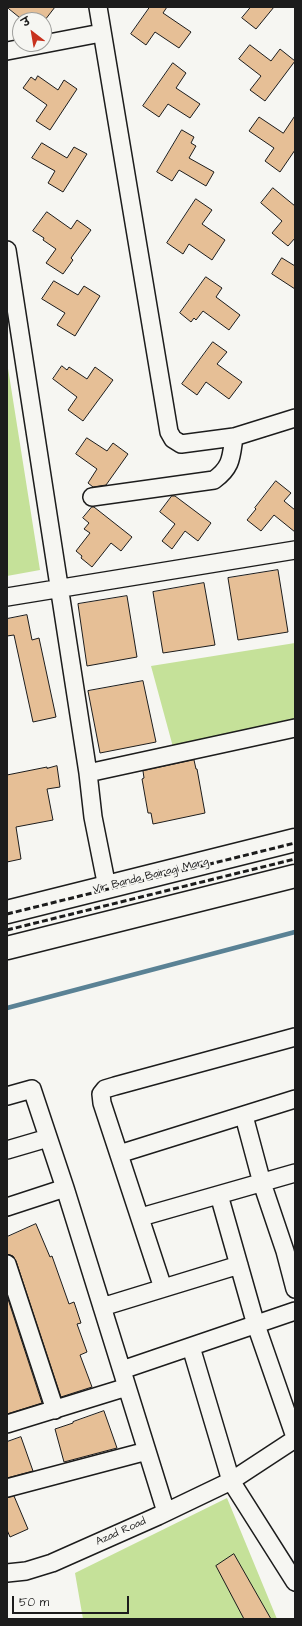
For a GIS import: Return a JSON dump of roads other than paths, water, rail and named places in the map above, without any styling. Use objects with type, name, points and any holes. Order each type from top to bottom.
[{"type":"main road","name":"Vir Banda Bairagi Marg","points":[[7,912],[295,840]]},
{"type":"main road","points":[[7,948],[295,876]]},
{"type":"street","points":[[98,7],[101,33],[169,432],[173,440],[181,444],[234,437],[295,418]]},
{"type":"street","points":[[7,51],[101,33]]},
{"type":"street","points":[[7,250],[88,773],[93,818],[107,887]]},
{"type":"street","points":[[92,497],[214,480],[224,473],[231,461],[234,437]]},
{"type":"street","points":[[7,597],[295,550]]},
{"type":"street","points":[[88,773],[295,728]]},
{"type":"street","points":[[163,1288],[141,1217],[102,1102],[101,1094],[106,1089],[295,1037]]},
{"type":"street","points":[[7,1096],[32,1089],[65,1188],[166,1512]]},
{"type":"street","points":[[119,1154],[295,1099]]},
{"type":"street","points":[[244,1116],[262,1183],[290,1249],[295,1289]]},
{"type":"street","points":[[7,1150],[48,1138]]},
{"type":"street","points":[[141,1217],[295,1173]]},
{"type":"street","points":[[7,1207],[65,1188]]},
{"type":"street","points":[[219,1195],[256,1325],[295,1438]]},
{"type":"street","points":[[7,1264],[55,1410]]},
{"type":"street","points":[[102,1307],[239,1265]]},
{"type":"street","points":[[122,1370],[295,1311]]},
{"type":"street","points":[[191,1347],[231,1481],[295,1582]]},
{"type":"street","points":[[7,1424],[127,1387]]},
{"type":"street","name":"Azad Road","points":[[7,1573],[26,1571],[52,1563],[166,1512],[231,1481],[295,1438]]},
{"type":"street","points":[[7,1488],[147,1451]]},
{"type":"waterway","points":[[7,1008],[295,932]]},
{"type":"railway","points":[[7,914],[295,843]]},
{"type":"railway","points":[[7,930],[295,859]]}]
